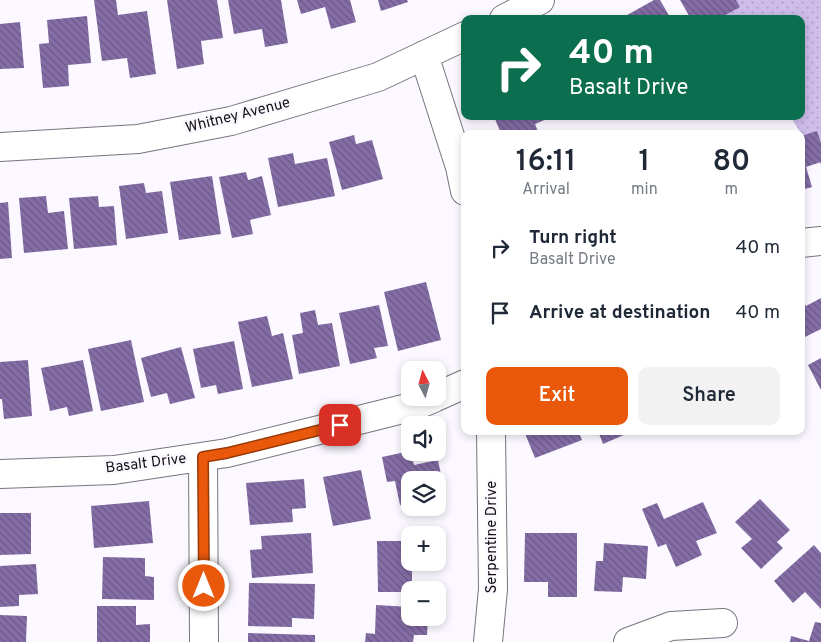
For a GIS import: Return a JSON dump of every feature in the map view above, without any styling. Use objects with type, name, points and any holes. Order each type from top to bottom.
[{"type":"street","points":[[509,11],[540,0]]},
{"type":"street","name":"Whitney Avenue","points":[[0,147],[138,139],[231,120],[378,77],[461,38]]},
{"type":"street","points":[[424,55],[461,173]]},
{"type":"street","points":[[805,243],[821,241]]},
{"type":"street","points":[[446,392],[461,386]]},
{"type":"street","name":"Basalt Drive","points":[[0,474],[114,470],[203,457],[227,453],[415,406]]},
{"type":"street","name":"Serpentine Drive","points":[[488,642],[493,589],[491,435]]},
{"type":"street","points":[[203,457],[204,642]]},
{"type":"street","points":[[628,642],[671,626],[723,623]]},
{"type":"shaded area","points":[[716,0],[821,0],[821,165],[805,140],[805,130],[799,130],[793,120],[805,120],[805,15],[725,15]]},
{"type":"building","points":[[94,0],[116,0],[118,15],[147,11],[156,74],[130,78],[127,58],[102,61]]},
{"type":"building","points":[[167,0],[217,0],[223,38],[201,41],[204,64],[177,69]]},
{"type":"building","points":[[228,0],[281,0],[288,43],[265,47],[262,29],[234,34]]},
{"type":"building","points":[[297,0],[350,0],[356,22],[331,29],[325,7],[301,14]]},
{"type":"building","points":[[378,0],[407,0],[408,2],[381,11]]},
{"type":"building","points":[[654,0],[660,0],[669,15],[627,15]]},
{"type":"building","points":[[680,0],[736,0],[740,7],[725,15],[689,15]]},
{"type":"building","points":[[87,16],[91,63],[68,65],[69,86],[43,88],[39,44],[49,43],[47,20]]},
{"type":"building","points":[[20,22],[24,68],[0,69],[0,24]]},
{"type":"building","points":[[496,120],[544,120],[535,124],[537,130],[499,130]]},
{"type":"building","points":[[817,131],[821,143],[821,162],[806,167],[812,187],[805,189],[805,135]]},
{"type":"building","points":[[354,135],[356,144],[372,140],[383,179],[342,190],[329,142]]},
{"type":"building","points":[[293,153],[295,164],[327,158],[335,196],[278,207],[268,158]]},
{"type":"building","points":[[246,172],[248,180],[262,176],[271,215],[250,220],[253,234],[232,238],[219,177]]},
{"type":"building","points":[[212,176],[221,234],[179,240],[170,182]]},
{"type":"building","points":[[144,183],[146,193],[162,191],[168,233],[126,239],[119,186]]},
{"type":"building","points":[[46,196],[48,213],[64,211],[68,249],[24,253],[19,198]]},
{"type":"building","points":[[98,196],[99,207],[114,206],[117,245],[74,249],[69,198]]},
{"type":"building","points":[[8,202],[12,258],[0,259],[0,203]]},
{"type":"building","points":[[426,282],[441,340],[398,351],[384,292]]},
{"type":"building","points":[[821,298],[821,329],[805,337],[805,304],[806,306]]},
{"type":"building","points":[[379,305],[388,346],[374,348],[377,358],[350,364],[339,313]]},
{"type":"building","points":[[315,310],[318,325],[332,323],[340,366],[299,374],[292,335],[303,333],[300,313]]},
{"type":"building","points":[[267,316],[272,336],[283,333],[293,379],[252,387],[238,322]]},
{"type":"building","points":[[131,340],[144,402],[101,411],[88,349]]},
{"type":"building","points":[[234,341],[243,389],[218,394],[216,385],[201,388],[193,349]]},
{"type":"building","points":[[181,347],[195,398],[170,404],[167,393],[151,397],[141,358]]},
{"type":"building","points":[[821,358],[821,390],[808,365]]},
{"type":"building","points":[[28,360],[32,416],[4,419],[2,399],[0,399],[0,362]]},
{"type":"building","points":[[83,360],[93,411],[69,416],[67,407],[50,411],[41,368]]},
{"type":"building","points":[[526,435],[580,435],[582,440],[535,458]]},
{"type":"building","points":[[600,435],[624,435],[603,444]]},
{"type":"building","points":[[401,453],[401,461],[413,461],[414,465],[438,461],[440,471],[401,471],[400,505],[395,481],[387,482],[382,457]]},
{"type":"building","points":[[361,470],[371,519],[333,526],[323,477]]},
{"type":"building","points":[[304,479],[306,508],[292,509],[293,522],[250,525],[246,483]]},
{"type":"building","points":[[760,499],[790,530],[777,542],[783,548],[761,569],[741,548],[752,539],[735,522]]},
{"type":"building","points":[[149,501],[153,543],[94,548],[91,506]]},
{"type":"building","points":[[703,502],[717,533],[696,541],[702,555],[676,567],[666,544],[658,547],[642,509],[657,503],[664,519]]},
{"type":"building","points":[[0,513],[31,513],[31,554],[0,555]]},
{"type":"building","points":[[311,533],[313,573],[252,578],[250,550],[262,549],[261,536]]},
{"type":"building","points":[[525,533],[577,533],[577,597],[548,597],[548,582],[524,582]]},
{"type":"building","points":[[377,541],[401,541],[401,571],[412,571],[412,581],[401,581],[401,592],[378,592]]},
{"type":"building","points":[[604,543],[648,546],[646,579],[623,577],[622,592],[594,591],[596,561],[603,561]]},
{"type":"building","points":[[814,545],[821,553],[821,609],[805,592],[793,603],[774,581]]},
{"type":"building","points":[[103,557],[145,558],[145,576],[154,577],[154,600],[102,599]]},
{"type":"building","points":[[36,564],[38,594],[19,595],[19,606],[0,607],[0,566]]},
{"type":"building","points":[[249,583],[315,584],[314,619],[292,618],[292,627],[248,626]]},
{"type":"building","points":[[376,605],[401,606],[401,626],[428,626],[427,635],[414,635],[413,642],[365,642],[366,633],[375,634]]},
{"type":"building","points":[[97,606],[136,606],[136,625],[150,624],[150,642],[97,642]]},
{"type":"building","points":[[0,615],[27,616],[26,642],[0,642]]},
{"type":"building","points":[[815,622],[821,623],[821,642],[790,642],[791,636],[809,641]]},
{"type":"building","points":[[248,633],[315,635],[315,642],[248,642]]},
{"type":"route","points":[[204,586],[203,457],[227,453],[340,425]]}]
